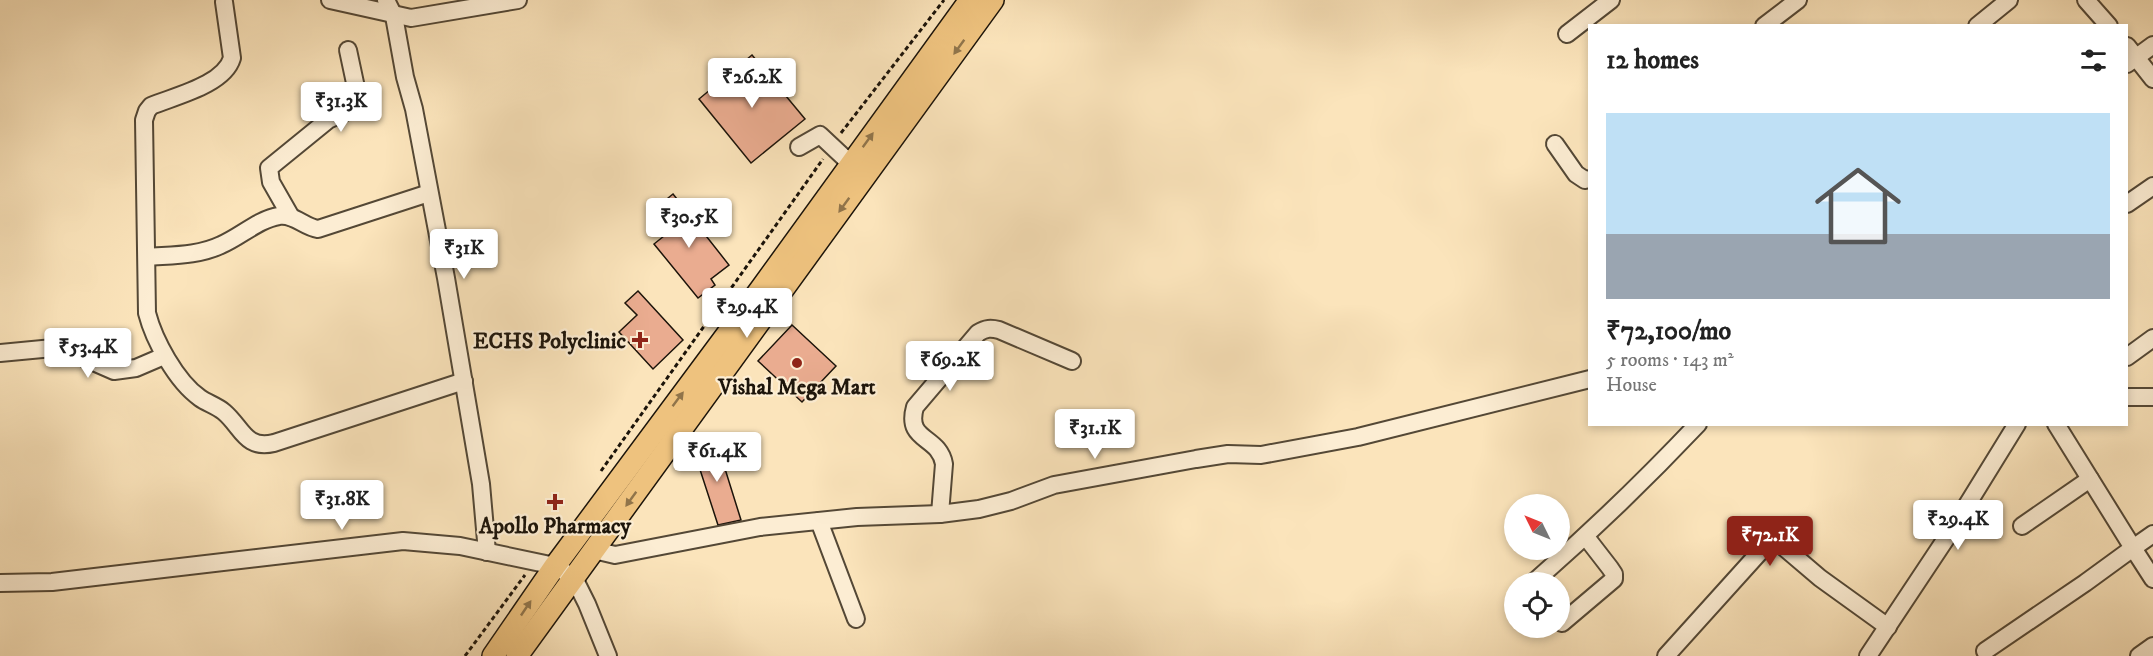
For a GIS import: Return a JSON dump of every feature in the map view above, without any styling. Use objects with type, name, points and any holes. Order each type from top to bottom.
[{"type":"main road","points":[[493,656],[545,563],[851,164],[969,0]]},
{"type":"main road","points":[[517,656],[993,0]]},
{"type":"street","points":[[330,0],[411,18],[518,0]]},
{"type":"street","points":[[386,0],[394,16],[405,77],[422,144],[481,484],[487,552]]},
{"type":"street","points":[[1567,34],[1611,0]]},
{"type":"street","points":[[1767,24],[1798,0]]},
{"type":"street","points":[[1979,24],[2009,0]]},
{"type":"street","points":[[2086,0],[2107,24]]},
{"type":"street","points":[[224,2],[232,58],[230,66],[208,83],[151,106],[144,120],[147,313],[151,330],[164,356],[191,391],[222,410],[256,445],[274,443],[464,381]]},
{"type":"street","points":[[2153,45],[2130,56],[2153,79]]},
{"type":"street","points":[[291,217],[272,182],[269,168],[328,120],[354,108],[358,97],[348,50]]},
{"type":"street","points":[[799,147],[820,135],[851,164]]},
{"type":"street","points":[[1555,144],[1576,174],[1588,179]]},
{"type":"street","points":[[2128,203],[2153,186]]},
{"type":"street","points":[[147,257],[201,252],[220,246],[270,218],[281,215],[291,217],[310,228],[318,229],[429,193]]},
{"type":"street","points":[[940,514],[942,456],[937,448],[917,432],[912,425],[912,418],[915,407],[978,333],[984,329],[999,330],[1072,361]]},
{"type":"street","points":[[2128,356],[2153,338]]},
{"type":"street","points":[[0,353],[53,348],[66,350],[114,371],[136,368],[164,356]]},
{"type":"street","points":[[594,550],[615,555],[749,529],[858,517],[940,514],[979,509],[1011,501],[1054,485],[1196,459],[1228,454],[1261,455],[1358,437],[1588,380]]},
{"type":"street","points":[[2128,397],[2153,397]]},
{"type":"street","points":[[1546,572],[1638,487],[1696,426]]},
{"type":"street","points":[[1868,656],[1951,531],[2016,426]]},
{"type":"street","points":[[2057,426],[2153,579]]},
{"type":"street","points":[[2022,526],[2090,479]]},
{"type":"street","points":[[819,521],[856,619]]},
{"type":"street","points":[[1985,651],[2153,534]]},
{"type":"street","points":[[1570,616],[1614,579],[1610,568],[1586,537]]},
{"type":"street","points":[[0,583],[52,582],[403,541],[460,546],[545,563],[574,578],[608,656]]},
{"type":"street","points":[[1666,656],[1768,543],[1773,542],[1779,543],[1820,578],[1888,627]]},
{"type":"street","points":[[2139,656],[2153,646]]},
{"type":"path","points":[[599,474],[832,146],[944,0]]},
{"type":"path","points":[[465,656],[545,563]]},
{"type":"building","points":[[752,55],[805,119],[751,163],[699,99]]},
{"type":"building","points":[[673,194],[729,265],[711,279],[715,285],[698,298],[654,244],[674,228],[657,207]]},
{"type":"building","points":[[638,291],[683,340],[653,369],[619,332],[637,315],[625,303]]},
{"type":"building","name":"Vishal Mega Mart","points":[[792,325],[836,366],[802,402],[758,361]]},
{"type":"building","points":[[716,440],[741,520],[718,525],[693,448]]},
{"type":"place","name":"ECHS Polyclinic","points":[[640,340]]},
{"type":"place","name":"Vishal Mega Mart","points":[[797,363]]},
{"type":"place","name":"Apollo Pharmacy","points":[[555,502]]}]
